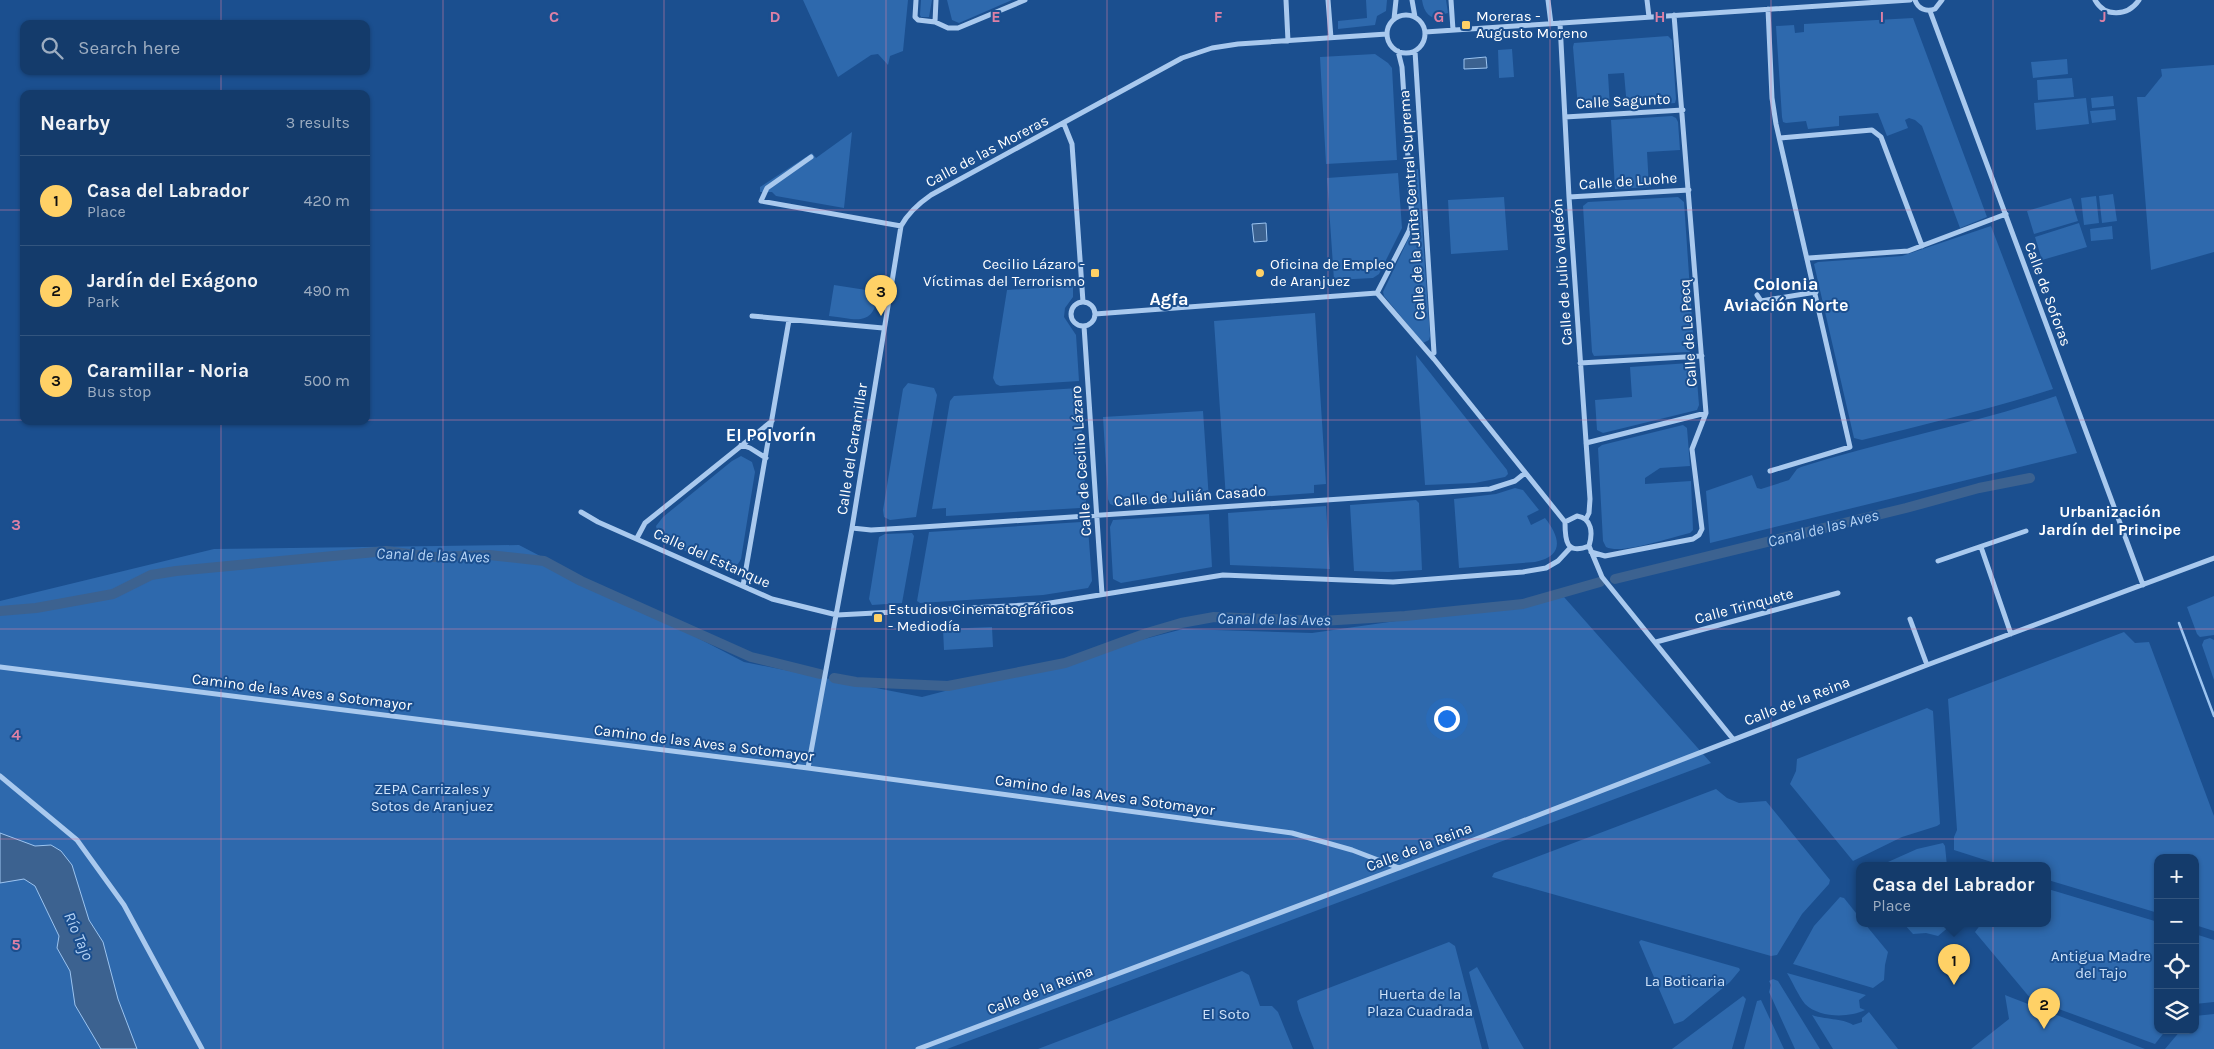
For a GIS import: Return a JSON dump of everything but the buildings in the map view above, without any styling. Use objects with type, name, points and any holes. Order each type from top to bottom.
[{"type":"street","points":[[916,0],[915,17],[918,20],[935,22],[948,28],[958,28],[1024,0]]},
{"type":"street","points":[[935,22],[936,0]]},
{"type":"street","points":[[1286,0],[1288,41]]},
{"type":"street","points":[[1328,0],[1331,38]]},
{"type":"street","points":[[1394,19],[1404,15],[1420,20],[1425,32],[1423,43],[1415,51],[1406,53],[1398,51],[1390,44],[1387,34],[1389,26],[1394,19],[1396,0]]},
{"type":"street","points":[[1412,0],[1415,17]]},
{"type":"street","points":[[1451,0],[1452,30]]},
{"type":"street","points":[[1548,0],[1551,24]]},
{"type":"street","points":[[1647,0],[1649,17]]},
{"type":"street","points":[[1798,0],[1798,7]]},
{"type":"street","points":[[1425,32],[1910,0]]},
{"type":"street","points":[[1915,0],[1922,9],[1930,11],[1938,6],[1942,0]]},
{"type":"street","points":[[2095,0],[2104,9],[2119,13],[2133,7],[2139,0]]},
{"type":"street","points":[[1768,9],[1772,98],[1850,446],[1770,471]]},
{"type":"street","name":"Calle de Soforas","points":[[1930,11],[2143,585]]},
{"type":"street","name":"Calle de Le Pecq","points":[[1590,549],[1605,556],[1693,539],[1700,535],[1702,529],[1692,449],[1706,413],[1684,110],[1674,16]]},
{"type":"street","name":"Calle de Julio Valdeón","points":[[1560,23],[1569,198],[1590,499],[1589,512],[1586,519]]},
{"type":"street","name":"Calle de las Moreras","points":[[901,226],[913,208],[931,195],[1182,58],[1238,44],[1387,34]]},
{"type":"street","name":"Calle de la Junta Central Suprema","points":[[1398,51],[1402,67],[1412,219],[1409,231],[1377,293],[1431,355],[1565,522]]},
{"type":"street","name":"Calle de la Junta Central Suprema","points":[[1415,51],[1434,353],[1431,355]]},
{"type":"street","name":"Calle Sagunto","points":[[1565,117],[1684,110]]},
{"type":"street","points":[[1064,124],[1072,144],[1083,302]]},
{"type":"street","points":[[1780,138],[1872,130],[1881,137],[1922,246]]},
{"type":"street","points":[[811,157],[767,188],[761,201],[901,226]]},
{"type":"street","name":"Calle de Luohe","points":[[1569,198],[1690,190]]},
{"type":"street","points":[[1808,258],[1892,254],[1908,251],[2006,214]]},
{"type":"street","name":"Calle del Caramillar","points":[[808,768],[838,615],[901,226]]},
{"type":"street","points":[[1757,295],[1761,301],[1816,292]]},
{"type":"street","points":[[1096,314],[1377,293]]},
{"type":"street","points":[[1083,302],[1092,305],[1096,314],[1092,322],[1084,326],[1075,323],[1072,314],[1074,306],[1083,302]]},
{"type":"street","points":[[752,316],[884,328]]},
{"type":"street","points":[[743,586],[789,320]]},
{"type":"street","name":"Calle de Cecilio Lázaro","points":[[1084,326],[1102,594]]},
{"type":"street","points":[[1580,363],[1702,356]]},
{"type":"street","points":[[1586,443],[1706,413]]},
{"type":"street","points":[[637,538],[645,523],[772,421]]},
{"type":"street","points":[[741,445],[766,458]]},
{"type":"street","name":"Calle de Julián Casado","points":[[852,528],[871,530],[922,527],[1490,489],[1515,481],[1525,473]]},
{"type":"street","name":"Calle del Estanque","points":[[581,512],[598,522],[772,599],[838,615],[1044,604],[1223,575],[1393,582],[1522,572],[1546,568],[1558,561],[1571,547]]},
{"type":"street","points":[[1590,549],[1571,547],[1566,538],[1565,522],[1577,516],[1586,519],[1590,524],[1590,549],[1602,576],[1733,739]]},
{"type":"street","points":[[1938,561],[2026,532]]},
{"type":"street","points":[[1981,547],[2011,634]]},
{"type":"street","name":"Calle de la Reina","points":[[918,1049],[1399,868],[1927,665],[2214,558]]},
{"type":"street","name":"Calle Trinquete","points":[[1656,642],[1838,593]]},
{"type":"street","points":[[1910,619],[1927,665]]},
{"type":"street","name":"Camino de las Aves a Sotomayor","points":[[0,667],[808,768],[1292,833],[1352,850],[1399,868]]},
{"type":"street","points":[[0,776],[77,840],[124,905],[202,1049]]},
{"type":"green space","points":[[803,0],[908,0],[903,51],[890,56],[888,65],[878,54],[871,55],[838,77]]},
{"type":"green space","points":[[921,0],[932,0],[929,17],[921,17],[920,15]]},
{"type":"green space","points":[[947,0],[1012,0],[959,23],[952,20]]},
{"type":"green space","points":[[1366,0],[1387,0],[1386,11],[1377,16],[1375,25],[1338,29],[1338,21],[1367,18]]},
{"type":"green space","points":[[1422,0],[1446,0],[1448,13],[1444,14],[1445,19],[1429,15],[1424,9]]},
{"type":"green space","points":[[1913,18],[1987,217],[1960,228],[1922,126],[1915,120],[1909,118],[1905,120],[1908,128],[1887,136],[1878,113],[1839,116],[1839,126],[1808,129],[1806,121],[1783,122],[1776,26],[1794,25],[1795,33],[1804,32],[1804,24]]},
{"type":"green space","points":[[1668,36],[1672,40],[1675,103],[1627,107],[1624,73],[1608,74],[1610,108],[1578,108],[1574,43]]},
{"type":"green space","points":[[1512,49],[1514,77],[1499,78],[1498,50]]},
{"type":"green space","points":[[1375,54],[1392,68],[1397,160],[1326,164],[1320,57]]},
{"type":"green space","points":[[2067,59],[2068,74],[2033,78],[2031,62]]},
{"type":"green space","points":[[2214,65],[2214,252],[2151,270],[2137,97],[2145,97],[2162,76],[2161,69]]},
{"type":"green space","points":[[2072,78],[2074,97],[2038,100],[2037,80]]},
{"type":"green space","points":[[2113,96],[2114,106],[2092,108],[2091,98]]},
{"type":"green space","points":[[2086,98],[2089,124],[2036,130],[2034,103]]},
{"type":"green space","points":[[2115,109],[2116,120],[2092,123],[2090,111]]},
{"type":"green space","points":[[1672,116],[1678,122],[1680,150],[1647,152],[1649,187],[1615,189],[1611,120]]},
{"type":"green space","points":[[852,132],[844,208],[776,196],[772,192],[760,192],[760,187],[812,153],[816,158]]},
{"type":"green space","points":[[1418,169],[1430,336],[1429,340],[1423,343],[1384,296],[1383,292],[1414,227],[1412,170]]},
{"type":"green space","points":[[1398,173],[1402,228],[1379,274],[1373,278],[1334,280],[1327,178]]},
{"type":"green space","points":[[2113,194],[2117,221],[2102,223],[2099,196]]},
{"type":"green space","points":[[2096,196],[2099,223],[2084,225],[2081,198]]},
{"type":"green space","points":[[1504,197],[1508,250],[1451,254],[1448,200]]},
{"type":"green space","points":[[1678,197],[1684,202],[1694,348],[1689,352],[1594,356],[1592,352],[1583,206],[1588,202]]},
{"type":"green space","points":[[2071,198],[2078,221],[2034,234],[2027,211]]},
{"type":"green space","points":[[2079,223],[2087,247],[2042,260],[2035,237]]},
{"type":"green space","points":[[1991,226],[2053,389],[1982,410],[1862,440],[1854,438],[1814,264],[1818,262],[1902,256]]},
{"type":"green space","points":[[2112,226],[2113,239],[2091,241],[2090,229]]},
{"type":"green space","points":[[834,285],[879,292],[873,311],[863,319],[829,316]]},
{"type":"green space","points":[[1073,286],[1073,297],[1065,308],[1064,317],[1076,335],[1079,381],[1000,386],[996,384],[993,378],[1007,290]]},
{"type":"green space","points":[[1315,313],[1326,484],[1314,485],[1314,493],[1226,499],[1214,321]]},
{"type":"green space","points":[[1416,355],[1507,470],[1508,474],[1505,477],[1475,483],[1425,485]]},
{"type":"green space","points":[[1690,363],[1696,368],[1699,405],[1697,410],[1603,433],[1597,430],[1595,400],[1632,397],[1630,367]]},
{"type":"green space","points":[[908,383],[934,388],[937,395],[916,517],[890,520],[884,517],[883,510],[903,389]]},
{"type":"green space","points":[[1079,388],[1085,506],[1080,508],[946,516],[946,508],[932,509],[950,401],[954,396]]},
{"type":"green space","points":[[2056,396],[2077,453],[1710,543],[1706,491],[1752,475],[1757,488],[1761,489],[1789,480],[1797,469],[1801,467]]},
{"type":"green space","points":[[1203,411],[1209,500],[1115,506],[1110,504],[1108,499],[1103,417]]},
{"type":"green space","points":[[1683,425],[1687,428],[1690,466],[1660,468],[1645,478],[1645,484],[1691,481],[1693,530],[1690,533],[1635,547],[1613,549],[1606,547],[1603,541],[1598,448],[1602,445]]},
{"type":"green space","points":[[741,456],[752,462],[755,472],[741,559],[738,564],[729,569],[723,568],[659,539],[656,526],[663,517],[732,461]]},
{"type":"green space","points":[[1515,488],[1523,490],[1539,510],[1527,516],[1531,525],[1545,518],[1550,525],[1556,539],[1557,545],[1555,550],[1545,559],[1535,562],[1459,568],[1454,499],[1496,494]]},
{"type":"green space","points":[[1416,500],[1419,503],[1422,570],[1354,571],[1350,505]]},
{"type":"green space","points":[[1326,506],[1330,569],[1230,565],[1228,513]]},
{"type":"green space","points":[[1209,514],[1212,567],[1121,583],[1113,579],[1110,527],[1113,520]]},
{"type":"green space","points":[[1086,523],[1088,528],[1092,581],[1088,588],[1043,595],[920,603],[917,601],[929,532]]},
{"type":"green space","points":[[912,533],[914,536],[902,603],[872,605],[869,599],[879,537],[885,534]]},
{"type":"green space","name":"ZEPA Carrizales y Sotos de Aranjuez","points":[[519,545],[744,662],[922,697],[1183,629],[1312,633],[1564,597],[1711,763],[947,1049],[0,1049],[0,601],[214,549]]},
{"type":"green space","points":[[2214,596],[2214,635],[2200,637],[2197,634],[2187,607]]},
{"type":"green space","points":[[992,627],[993,647],[944,650],[943,629]]},
{"type":"green space","points":[[2124,632],[2135,643],[2149,642],[2214,816],[2214,931],[2199,926],[2199,854],[2154,854],[2154,912],[2051,881],[2051,862],[1992,862],[1954,850],[1954,837],[1957,830],[1948,699]]},
{"type":"green space","points":[[2210,638],[2214,640],[2214,680],[2202,645],[2204,640]]},
{"type":"green space","points":[[1927,708],[1933,711],[1940,824],[1902,837],[1853,861],[1790,784],[1796,771],[1797,759]]},
{"type":"green space","points":[[1716,789],[1727,798],[1739,803],[1766,801],[1830,880],[1829,884],[1802,914],[1777,955],[1771,956],[1492,877],[1494,873]]},
{"type":"green space","points":[[1943,843],[1947,862],[1888,862],[1917,849]]},
{"type":"green space","name":"Antigua Madre del Tajo","points":[[2051,890],[2154,921],[2154,1034],[2163,1034],[2155,1044],[2031,999],[1975,932],[1979,927],[2051,927]]},
{"type":"green space","points":[[1840,897],[1844,898],[1856,913],[1856,927],[1867,927],[1888,952],[1884,980],[1873,988],[1793,964],[1814,926]]},
{"type":"green space","points":[[1907,927],[1949,927],[1938,936],[1926,933],[1913,934]]},
{"type":"green space","name":"Antigua Madre del Tajo","points":[[2199,935],[2214,940],[2214,1002],[2199,1004]]},
{"type":"green space","name":"La Boticaria","points":[[1641,940],[1739,968],[1740,970],[1730,982],[1683,1021],[1674,1024],[1639,942]]},
{"type":"green space","name":"Huerta de la Plaza Cuadrada","points":[[1449,942],[1455,946],[1482,1049],[1314,1049],[1297,1001]]},
{"type":"green space","points":[[1477,967],[1524,1049],[1489,1049],[1469,972]]},
{"type":"green space","name":"El Soto","points":[[1242,971],[1249,975],[1260,1006],[1272,1006],[1278,1012],[1293,1049],[1038,1049]]},
{"type":"green space","points":[[1787,973],[1866,995],[1859,1000],[1860,1008],[1865,1010],[1858,1013],[1834,1015],[1811,1009],[1805,1004]]},
{"type":"green space","points":[[1773,979],[1778,981],[1820,1049],[1795,1049],[1769,992],[1771,985],[1769,981]]},
{"type":"green space","points":[[2005,995],[2145,1049],[1971,1049],[2009,1019]]},
{"type":"green space","points":[[1743,996],[1746,999],[1732,1049],[1672,1049]]},
{"type":"green space","points":[[1761,1000],[1784,1049],[1744,1049],[1757,1001]]},
{"type":"green space","points":[[1869,1012],[1898,1049],[1833,1049],[1812,1015],[1845,1021],[1853,1025],[1862,1022],[1862,1018]]},
{"type":"green space","points":[[2214,1014],[2214,1049],[2165,1049],[2178,1034],[2199,1034],[2199,1016]]},
{"type":"water","points":[[1486,57],[1487,68],[1464,69],[1464,59]]},
{"type":"water","points":[[1266,223],[1267,241],[1254,242],[1252,224]]},
{"type":"water","name":"Río Tajo","points":[[0,833],[35,846],[51,845],[61,851],[72,865],[89,920],[103,942],[118,999],[137,1049],[101,1049],[75,1005],[70,971],[57,948],[59,936],[35,886],[24,879],[0,883]]},
{"type":"waterway","name":"Canal de las Aves","points":[[1615,579],[1906,508],[1979,488],[2030,478]]},
{"type":"waterway","name":"Canal de las Aves","points":[[0,611],[36,608],[113,594],[151,575],[176,571],[386,551],[432,557],[489,555],[544,561],[581,581],[751,657],[820,674]]},
{"type":"waterway","name":"Canal de las Aves","points":[[834,678],[856,682],[948,686],[1065,663],[1147,633],[1181,623],[1214,617],[1321,621],[1405,616],[1523,604],[1600,582]]},
{"type":"waterway","points":[[2179,623],[2214,716]]},
{"type":"place","name":"Moreras - Augusto Moreno","points":[[1466,25]]},
{"type":"place","name":"Cecilio Lázaro - Víctimas del Terrorismo","points":[[1095,273]]},
{"type":"place","name":"Oficina de Empleo de Aranjuez","points":[[1260,273]]},
{"type":"place","name":"Caramillar - Noria","points":[[881,316]]},
{"type":"place","name":"Estudios Cinematográficos - Mediodía","points":[[878,618]]},
{"type":"place","name":"Casa del Labrador","points":[[1954,985]]},
{"type":"place","name":"Jardín del Exágono","points":[[2044,1029]]},
{"type":"district","name":"Colonia Aviación Norte","points":[[1786,294]]},
{"type":"district","name":"Agfa","points":[[1169,299]]},
{"type":"district","name":"El Polvorín","points":[[771,435]]},
{"type":"district","name":"Urbanización Jardín del Principe","points":[[2110,520]]}]
